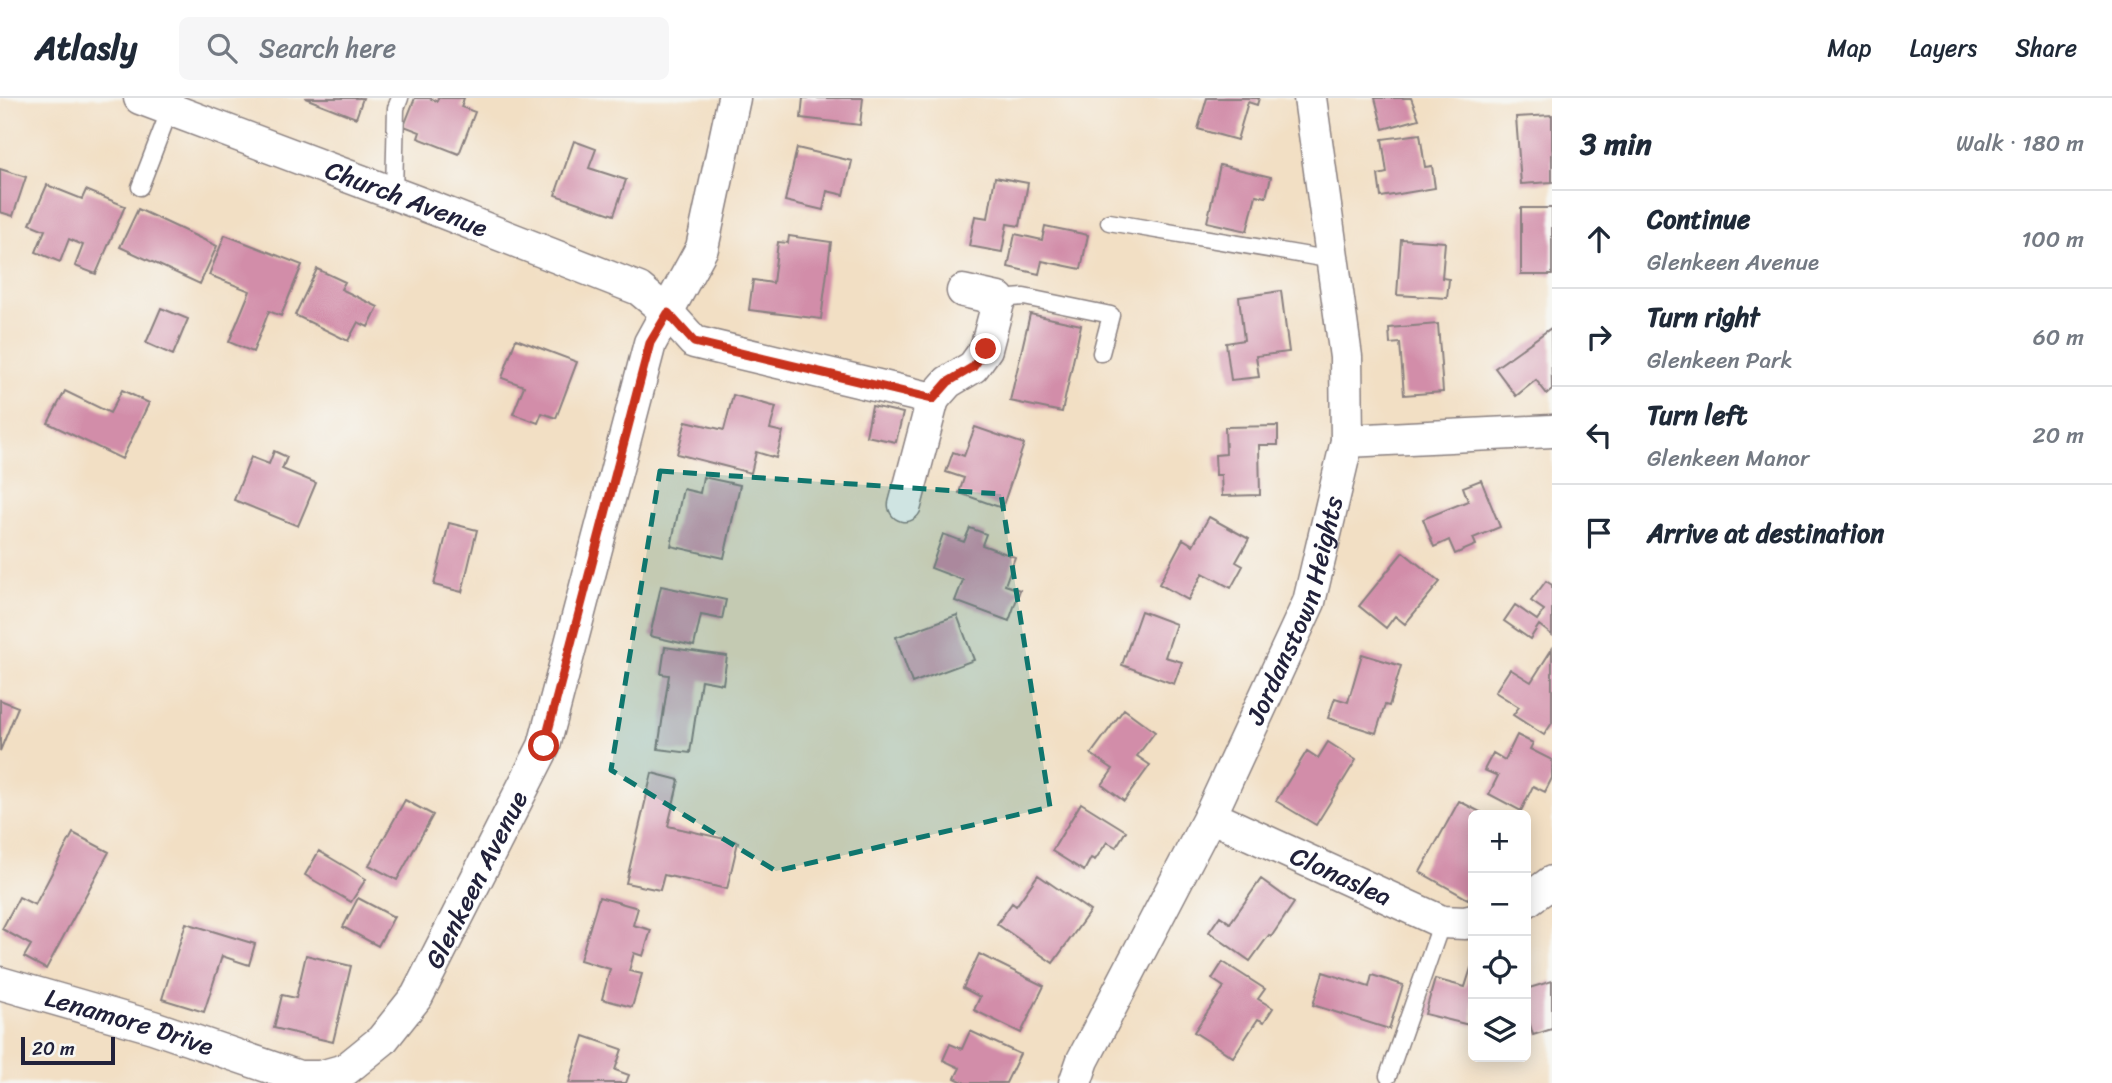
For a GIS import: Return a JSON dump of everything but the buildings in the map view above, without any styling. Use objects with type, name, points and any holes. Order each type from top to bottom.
[{"type":"street","name":"Church Avenue","points":[[140,98],[639,289],[668,313],[694,342],[933,399]]},
{"type":"street","name":"Glenkeen Avenue","points":[[301,1080],[345,1070],[382,1040],[417,996],[544,746],[650,343],[702,248],[734,98]]},
{"type":"street","name":"Jordanstown Heights","points":[[1075,1083],[1083,1060],[1210,816],[1309,602],[1347,441],[1346,357],[1310,98]]},
{"type":"street","points":[[905,505],[933,399],[948,382],[973,367],[986,349],[999,299],[963,290]]},
{"type":"street","points":[[1347,441],[1552,431]]},
{"type":"street","name":"Clonaslea","points":[[1210,816],[1442,922],[1468,922]]},
{"type":"street","name":"Lenamore Drive","points":[[0,983],[153,1027],[301,1080]]},
{"type":"lane","points":[[394,193],[396,108],[400,98]]},
{"type":"lane","points":[[140,187],[170,110]]},
{"type":"lane","points":[[1109,222],[1333,260]]},
{"type":"lane","points":[[999,299],[1024,297],[1111,315],[1101,353]]},
{"type":"lane","points":[[1388,1076],[1442,922]]},
{"type":"highlighted area","points":[[660,471],[1001,494],[1050,807],[776,871],[611,770]]},
{"type":"route","points":[[544,746],[650,343],[668,313],[694,342],[933,399],[948,382],[973,367],[986,349]]}]
